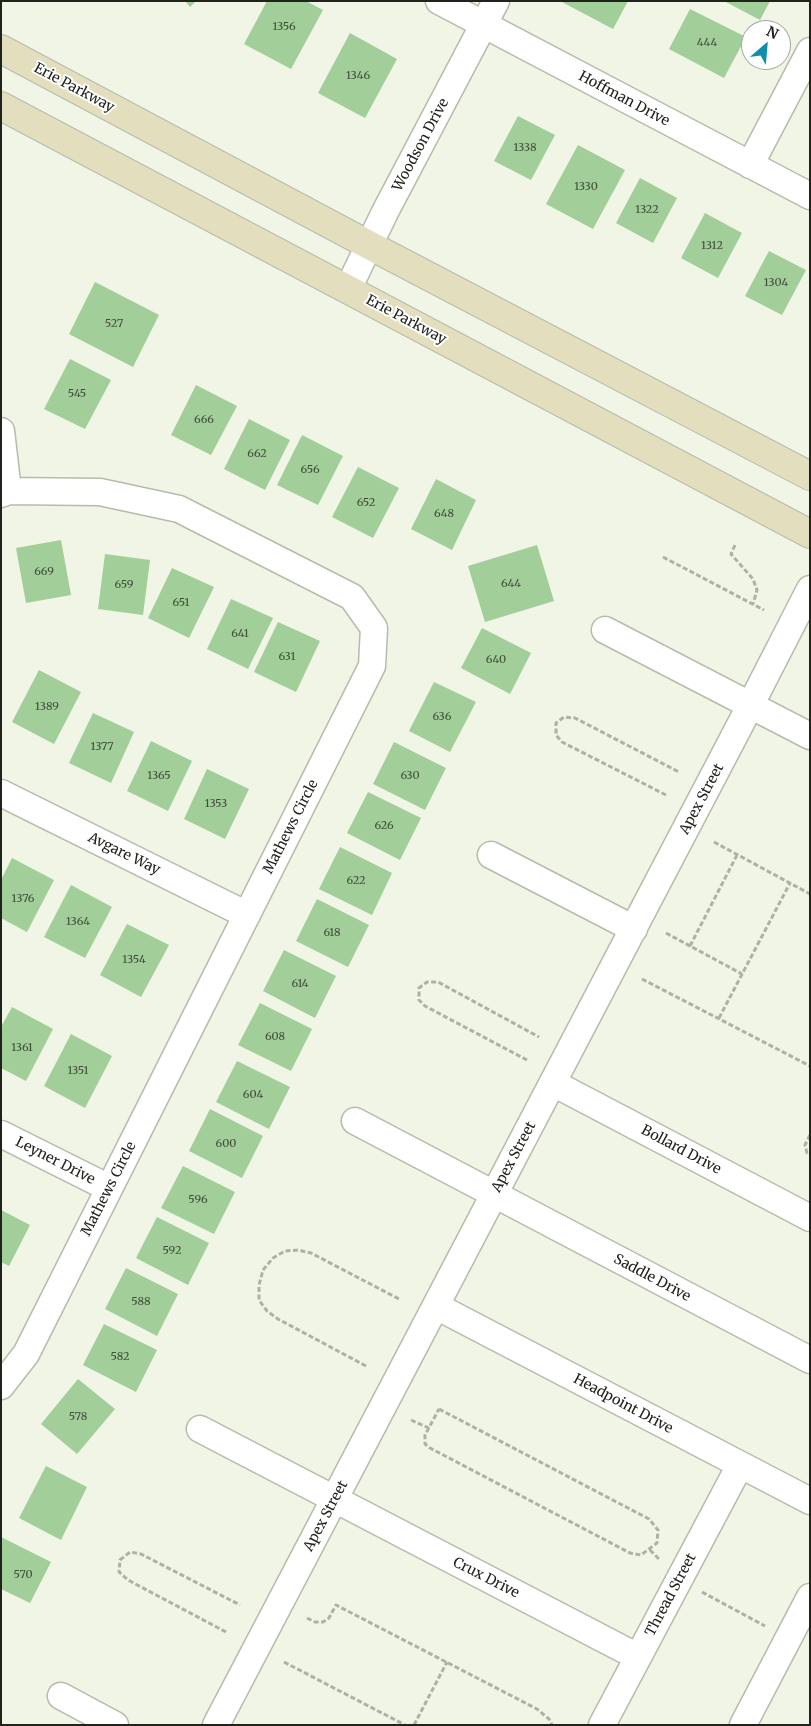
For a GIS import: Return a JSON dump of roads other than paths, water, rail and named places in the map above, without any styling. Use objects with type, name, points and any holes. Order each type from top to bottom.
[{"type":"main road","name":"Erie Parkway","points":[[1,49],[369,245],[810,476]]},
{"type":"main road","name":"Erie Parkway","points":[[1,106],[810,534]]},
{"type":"street","name":"Hoffman Drive","points":[[439,1],[810,196]]},
{"type":"street","name":"Woodson Drive","points":[[348,289],[496,1]]},
{"type":"street","points":[[750,165],[810,51]]},
{"type":"street","points":[[1,431],[5,493]]},
{"type":"street","name":"Mathews Circle","points":[[1,1386],[26,1354],[372,666],[374,628],[352,597],[179,509],[100,492],[5,493]]},
{"type":"street","name":"Apex Street","points":[[216,1725],[495,1195],[810,589]]},
{"type":"street","points":[[605,630],[810,736]]},
{"type":"street","name":"Avgare Way","points":[[1,793],[247,915]]},
{"type":"street","points":[[491,855],[634,929]]},
{"type":"street","name":"Bollard Drive","points":[[553,1083],[810,1218]]},
{"type":"street","name":"Saddle Drive","points":[[355,1121],[810,1360]]},
{"type":"street","name":"Leyner Drive","points":[[1,1134],[109,1188]]},
{"type":"street","name":"Headpoint Drive","points":[[436,1306],[810,1501]]},
{"type":"street","name":"Crux Drive","points":[[200,1429],[638,1657]]},
{"type":"street","name":"Thread Street","points":[[602,1725],[740,1465]]},
{"type":"street","points":[[743,1725],[810,1597]]},
{"type":"street","points":[[61,1696],[115,1725]]}]
